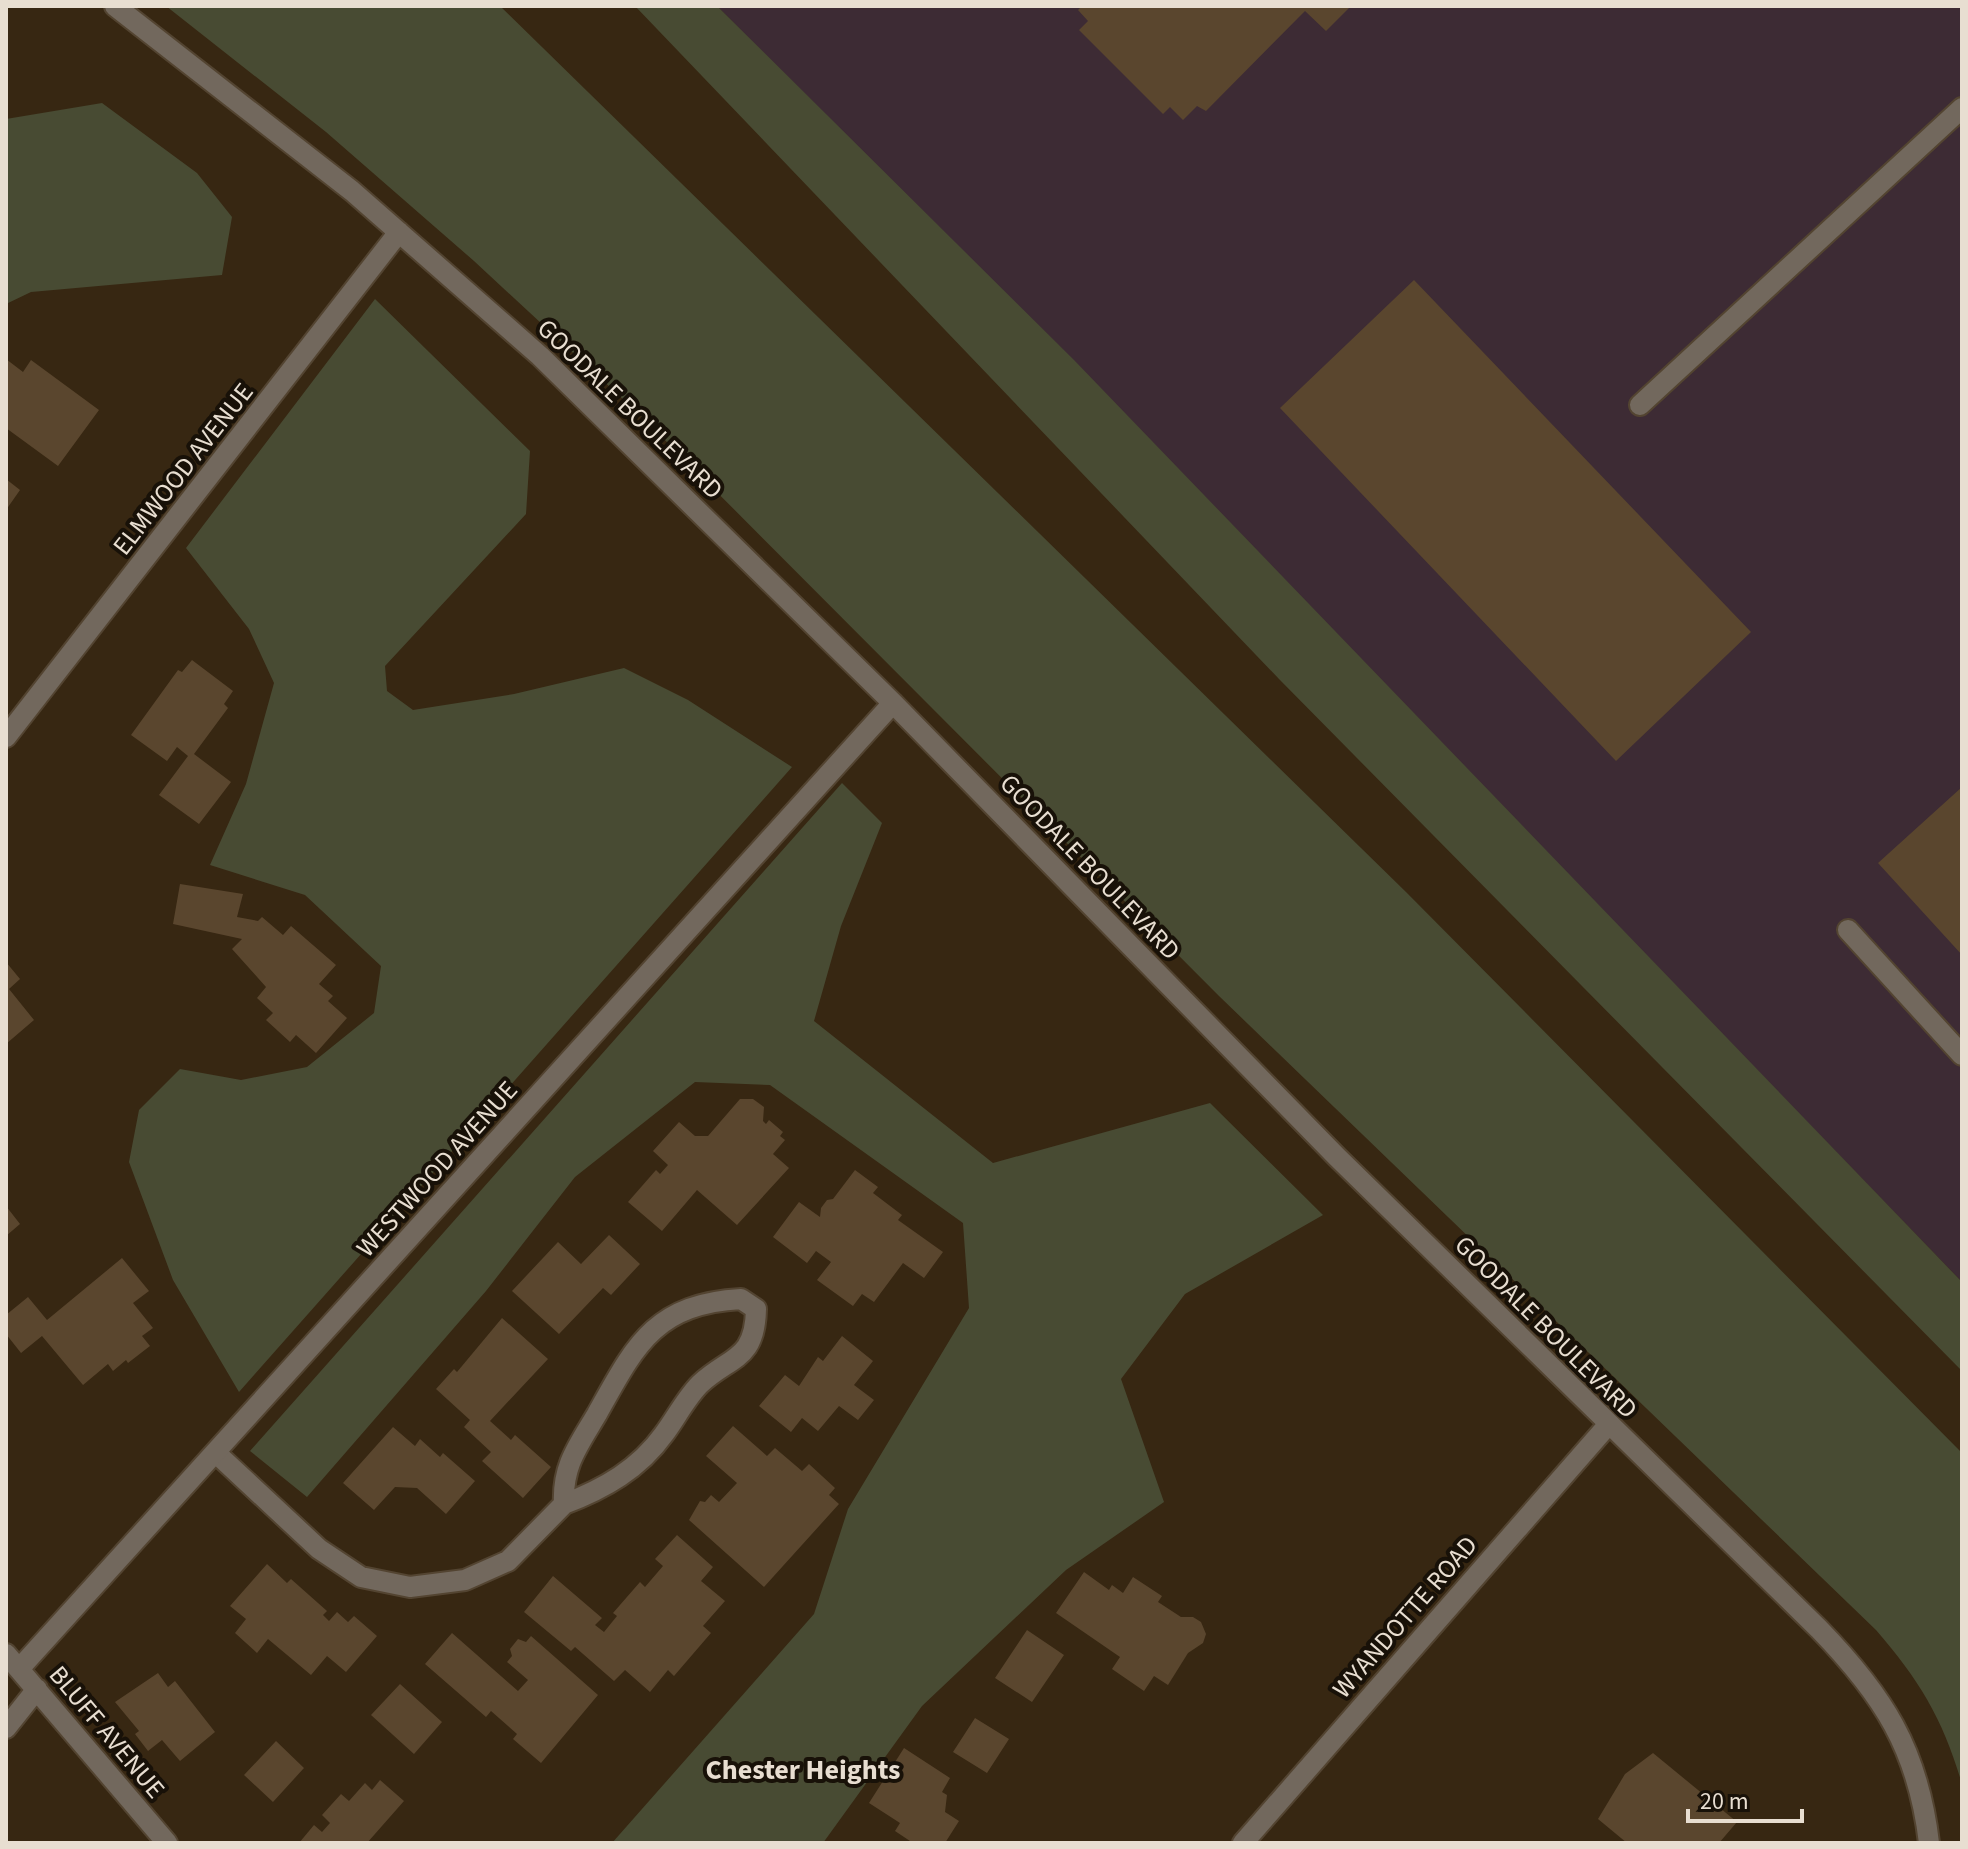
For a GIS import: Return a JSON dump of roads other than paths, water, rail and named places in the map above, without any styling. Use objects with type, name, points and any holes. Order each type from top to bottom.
[{"type":"street","name":"GOODALE BOULEVARD","points":[[115,6],[282,135],[399,232],[540,356],[893,703],[1337,1157],[1864,1676],[1905,1745],[1922,1794],[1929,1842]]},
{"type":"street","points":[[1640,405],[1962,108]]},
{"type":"street","name":"ELMWOOD AVENUE","points":[[6,737],[399,232]]},
{"type":"street","name":"WESTWOOD AVENUE","points":[[13,1662],[216,1453],[893,703]]},
{"type":"street","points":[[1848,930],[1962,1055]]},
{"type":"street","points":[[216,1453],[319,1549],[361,1577],[410,1587],[465,1580],[508,1561],[564,1504],[620,1478],[646,1457],[701,1383],[743,1352],[756,1330],[756,1309],[741,1299],[713,1301],[673,1317],[642,1337],[620,1368],[573,1456],[563,1479],[564,1504]]},
{"type":"street","name":"WYANDOTTE ROAD","points":[[1243,1843],[1608,1425]]},
{"type":"street","name":"BLUFF AVENUE","points":[[13,1662],[167,1843]]},
{"type":"street","points":[[6,1728],[37,1689]]},
{"type":"district","name":"Chester Heights","points":[[803,1770]]}]
